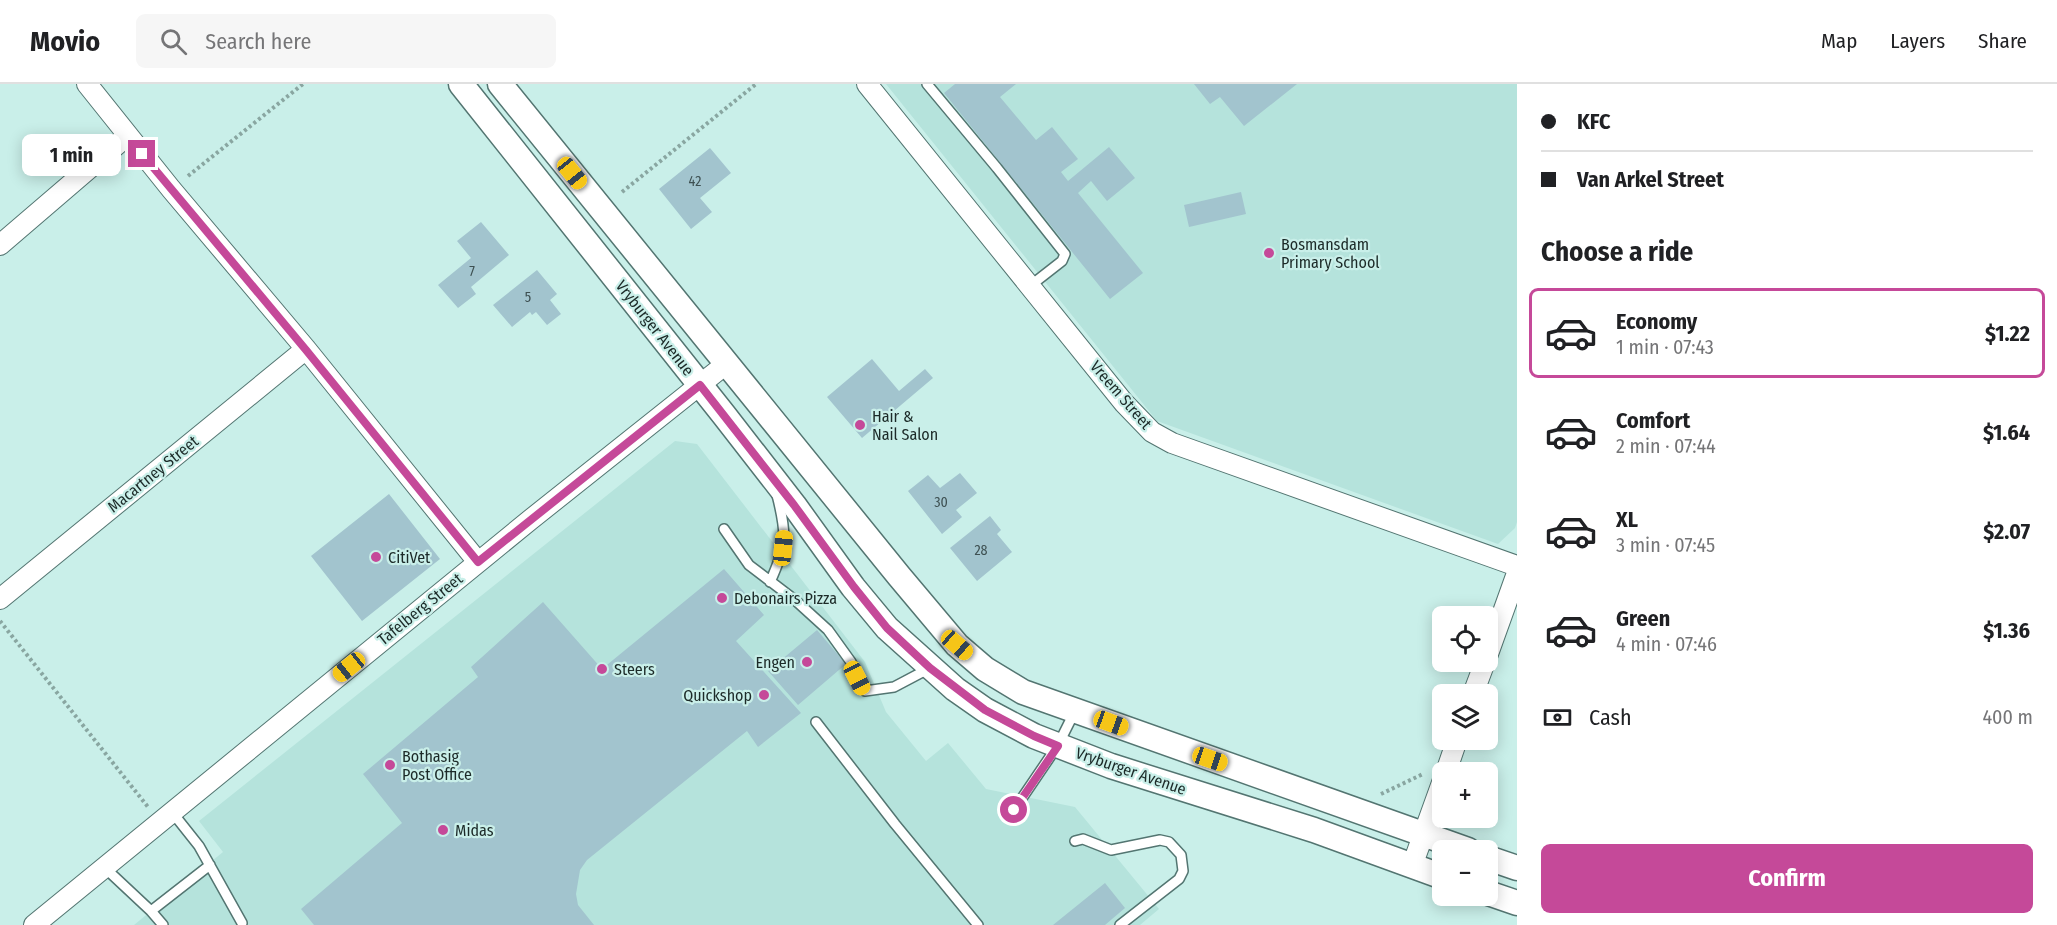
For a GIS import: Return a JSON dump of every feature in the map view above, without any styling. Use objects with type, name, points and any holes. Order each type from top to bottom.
[{"type":"street","points":[[87,84],[127,136],[306,350],[478,562]]},
{"type":"street","name":"Vryburger Avenue","points":[[461,84],[773,478],[854,587],[887,628],[930,668],[985,710],[1026,733],[1112,766],[1314,830],[1432,872]]},
{"type":"street","name":"Vryburger Avenue","points":[[500,84],[957,645],[985,669],[1023,692],[1438,840]]},
{"type":"street","name":"Vreem Street","points":[[867,84],[1124,403],[1152,432],[1172,443],[1517,566]]},
{"type":"street","points":[[0,245],[127,136]]},
{"type":"street","name":"Macartney Street","points":[[0,599],[306,350]]},
{"type":"street","name":"Tafelberg Street","points":[[34,925],[478,562],[726,364]]},
{"type":"street","points":[[1498,626],[1517,573]]},
{"type":"street","points":[[1412,866],[1432,801]]},
{"type":"street","points":[[1498,861],[1517,868]]},
{"type":"street","points":[[1498,896],[1517,903]]},
{"type":"lane","points":[[927,84],[1065,254],[1062,261],[1030,286]]},
{"type":"lane","points":[[770,582],[783,548],[785,535],[773,478]]},
{"type":"lane","points":[[724,529],[749,565],[795,600],[828,630],[851,662],[864,691],[894,687],[930,668]]},
{"type":"lane","points":[[1014,810],[1058,746],[1076,711]]},
{"type":"lane","points":[[816,722],[978,925]]},
{"type":"lane","points":[[166,817],[199,846],[242,923]]},
{"type":"lane","points":[[1075,841],[1083,839],[1111,850],[1160,840],[1169,842],[1181,855],[1183,871],[1179,879],[1120,925]]},
{"type":"lane","points":[[151,911],[210,865]]},
{"type":"lane","points":[[104,867],[163,925]]},
{"type":"path","points":[[171,189],[303,84]]},
{"type":"path","points":[[622,192],[756,84]]},
{"type":"path","points":[[0,621],[166,817]]},
{"type":"path","points":[[1376,798],[1432,778]]},
{"type":"shaded area","name":"Bosmansdam Primary School","points":[[886,84],[1517,84],[1517,522],[1515,528],[1498,544],[1157,421]]},
{"type":"shaded area","points":[[675,441],[697,444],[865,662],[886,712],[926,761],[948,743],[986,789],[1075,807],[1159,909],[1140,925],[134,925],[223,852],[199,821]]},
{"type":"building","points":[[955,84],[1016,84],[1000,97],[1036,140],[1052,127],[1078,159],[1061,172],[1068,181],[1109,147],[1135,178],[1107,201],[1091,181],[1078,193],[1143,273],[1110,299],[944,93]]},
{"type":"building","points":[[1194,84],[1297,84],[1244,126],[1220,97],[1210,104]]},
{"type":"building","points":[[710,148],[731,173],[700,198],[712,212],[691,229],[659,189]]},
{"type":"building","points":[[1241,192],[1246,214],[1189,227],[1184,205]]},
{"type":"building","points":[[481,222],[509,255],[471,287],[476,294],[458,308],[438,285],[471,258],[457,241]]},
{"type":"building","points":[[537,270],[557,294],[550,300],[561,314],[547,325],[536,312],[532,315],[530,312],[512,327],[493,305]]},
{"type":"building","points":[[872,359],[899,391],[925,369],[933,378],[862,438],[827,397]]},
{"type":"building","points":[[960,473],[977,493],[956,510],[962,517],[942,534],[908,491],[928,475],[940,488]]},
{"type":"building","name":"CitiVet","points":[[389,494],[440,559],[362,621],[311,556]]},
{"type":"building","points":[[990,516],[1001,530],[997,534],[1012,552],[977,581],[950,548]]},
{"type":"building","points":[[724,569],[764,615],[736,641],[801,713],[758,747],[747,731],[587,860],[580,870],[576,894],[578,905],[594,925],[314,925],[301,909],[402,823],[363,774],[478,677],[471,667],[543,602],[602,669]]},
{"type":"building","points":[[817,630],[846,664],[798,705],[768,671]]},
{"type":"building","points":[[1105,883],[1125,908],[1105,925],[1053,925]]},
{"type":"place","name":"Bosmansdam Primary School","points":[[1269,253]]},
{"type":"place","name":"Hair & Nail Salon","points":[[860,425]]},
{"type":"place","name":"CitiVet","points":[[376,557]]},
{"type":"place","name":"Debonairs Pizza","points":[[722,598]]},
{"type":"place","name":"Engen","points":[[807,662]]},
{"type":"place","name":"Steers","points":[[602,669]]},
{"type":"place","name":"Quickshop","points":[[764,695]]},
{"type":"place","name":"Bothasig Post Office","points":[[390,765]]},
{"type":"place","name":"Midas","points":[[443,830]]},
{"type":"route","points":[[142,154],[306,350],[478,562],[700,385],[887,628],[955,689],[985,710],[1011,725],[1058,746],[1014,810]]}]
